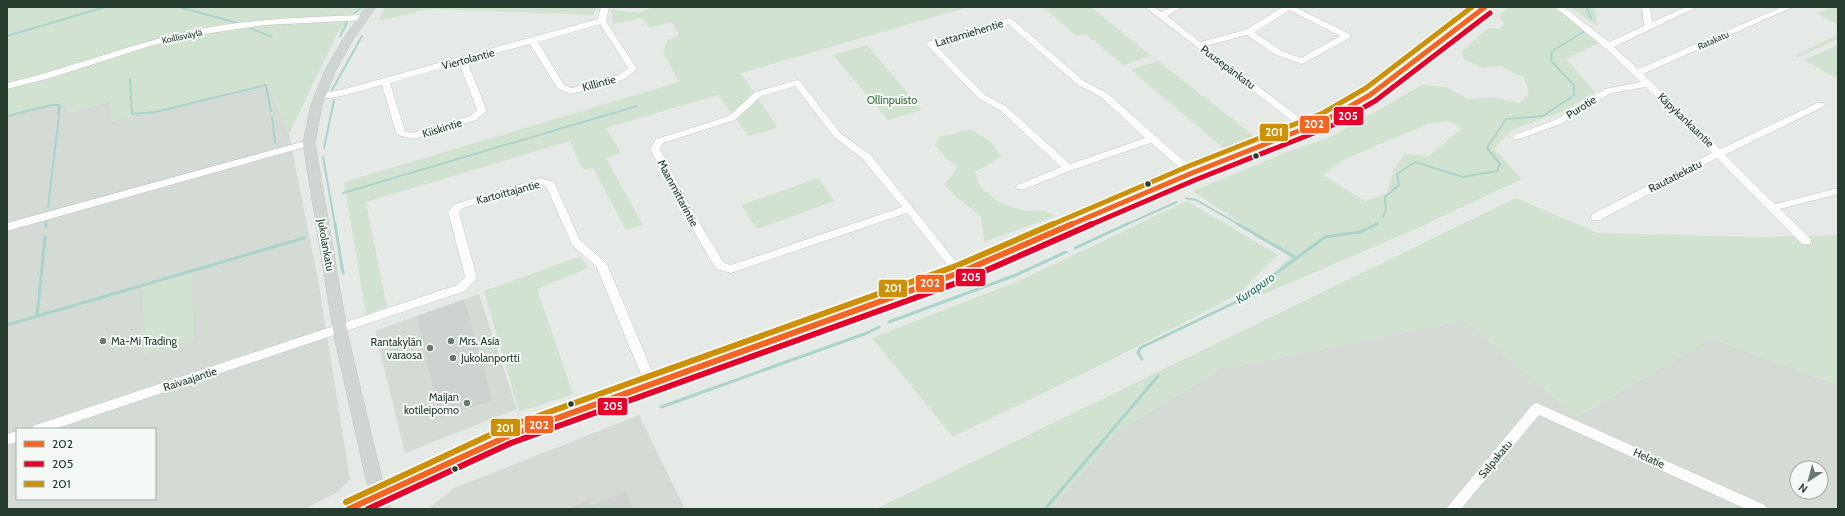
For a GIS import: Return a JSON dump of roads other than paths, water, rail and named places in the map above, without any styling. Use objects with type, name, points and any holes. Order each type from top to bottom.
[{"type":"main road","name":"Jukolankatu","points":[[371,7],[362,18],[334,61],[312,121],[309,142],[341,328],[341,336],[380,502]]},
{"type":"street","points":[[602,21],[605,7]]},
{"type":"street","name":"Puusepänkatu","points":[[1149,7],[1308,128]]},
{"type":"street","points":[[1161,16],[1178,7]]},
{"type":"street","points":[[1199,45],[1248,32],[1289,7],[1347,36],[1302,61],[1279,53],[1248,32]]},
{"type":"street","points":[[349,509],[380,502],[508,436],[959,273],[1192,173],[1308,128],[1343,111],[1370,95],[1485,7]]},
{"type":"street","name":"Käpykankaantie","points":[[1559,7],[1608,46],[1637,72],[1720,153],[1772,208],[1806,241]]},
{"type":"street","points":[[1646,7],[1648,27]]},
{"type":"street","points":[[1608,46],[1693,7]]},
{"type":"street","name":"Ratakatu","points":[[1637,72],[1789,7]]},
{"type":"street","name":"Koillisväylä","points":[[7,86],[168,38],[207,31],[282,22],[362,18]]},
{"type":"street","name":"Killintie","points":[[533,41],[561,87],[571,91],[622,77],[633,69],[602,21]]},
{"type":"street","name":"Viertolantie","points":[[320,96],[342,93],[385,80],[463,61],[602,21]]},
{"type":"street","name":"Lattamiehentie","points":[[1068,168],[1003,108],[982,97],[930,44],[1009,21],[1081,83],[1104,95],[1192,173]]},
{"type":"street","name":"Kiiskintie","points":[[385,80],[401,133],[413,136],[473,118],[482,111],[463,61]]},
{"type":"street","name":"Maanmittarintie","points":[[909,208],[731,269],[720,266],[689,214],[655,149],[659,141],[732,118],[741,108],[758,94],[797,83],[838,136],[866,156],[909,208],[959,273]]},
{"type":"street","name":"Purotie","points":[[1517,137],[1558,122],[1608,91],[1648,84]]},
{"type":"street","name":"Rautatiekatu","points":[[1596,217],[1720,153],[1820,105]]},
{"type":"street","points":[[1021,187],[1068,168],[1152,139]]},
{"type":"street","points":[[7,227],[309,142]]},
{"type":"street","name":"Kartoittajantie","points":[[341,328],[461,288],[471,278],[453,211],[459,206],[541,180],[550,184],[576,242],[601,264],[651,384]]},
{"type":"street","points":[[1772,208],[1838,191]]},
{"type":"street","name":"Raivaajantie","points":[[42,428],[341,328]]},
{"type":"street","name":"Salpakatu","points":[[1453,509],[1537,408]]},
{"type":"street","name":"Helatie","points":[[1537,408],[1760,509]]},
{"type":"waterway","points":[[7,36],[105,7]]},
{"type":"waterway","points":[[179,7],[241,24]]},
{"type":"waterway","points":[[355,13],[362,7]]},
{"type":"waterway","name":"Kurapuro","points":[[1588,7],[1587,9],[1591,18]]},
{"type":"waterway","points":[[340,36],[347,23]]},
{"type":"waterway","points":[[248,27],[272,37]]},
{"type":"waterway","points":[[1383,217],[1386,210],[1385,197],[1399,185],[1397,174],[1415,162],[1463,177],[1497,171],[1500,164],[1487,148],[1506,119],[1543,116],[1574,95],[1574,85],[1551,61],[1552,51],[1585,31]]},
{"type":"waterway","points":[[332,90],[362,36]]},
{"type":"waterway","points":[[130,79],[132,114],[155,112],[266,85],[271,112]]},
{"type":"waterway","points":[[324,148],[334,100]]},
{"type":"waterway","points":[[7,116],[51,105],[59,105],[58,114]]},
{"type":"waterway","points":[[343,193],[637,106]]},
{"type":"waterway","points":[[48,207],[60,107]]},
{"type":"waterway","points":[[272,117],[275,142]]},
{"type":"waterway","points":[[323,157],[335,225]]},
{"type":"waterway","points":[[1186,198],[1196,200],[1240,225]]},
{"type":"waterway","points":[[1125,225],[1177,202]]},
{"type":"waterway","points":[[46,220],[46,227]]},
{"type":"waterway","points":[[335,224],[343,273]]},
{"type":"waterway","points":[[1075,248],[1127,224]]},
{"type":"waterway","points":[[1238,224],[1296,258]]},
{"type":"waterway","name":"Kurapuro","points":[[1142,359],[1138,353],[1140,348],[1240,300],[1325,237],[1360,232],[1377,224]]},
{"type":"waterway","points":[[37,316],[45,237]]},
{"type":"waterway","points":[[7,325],[304,238]]},
{"type":"waterway","points":[[889,322],[1016,275],[1066,252]]},
{"type":"waterway","points":[[661,407],[867,333],[879,327]]},
{"type":"waterway","points":[[1045,509],[1158,376]]},
{"type":"place","name":"Ma-Mi Trading","points":[[103,341]]},
{"type":"place","name":"Mrs. Asia","points":[[451,341]]},
{"type":"place","name":"Rantakylän varaosa","points":[[430,348]]},
{"type":"place","name":"Jukolanportti","points":[[453,358]]},
{"type":"place","name":"Maijan kotileipomo","points":[[467,403]]},
{"type":"park label","name":"Ollinpuisto","points":[[892,100]]}]
